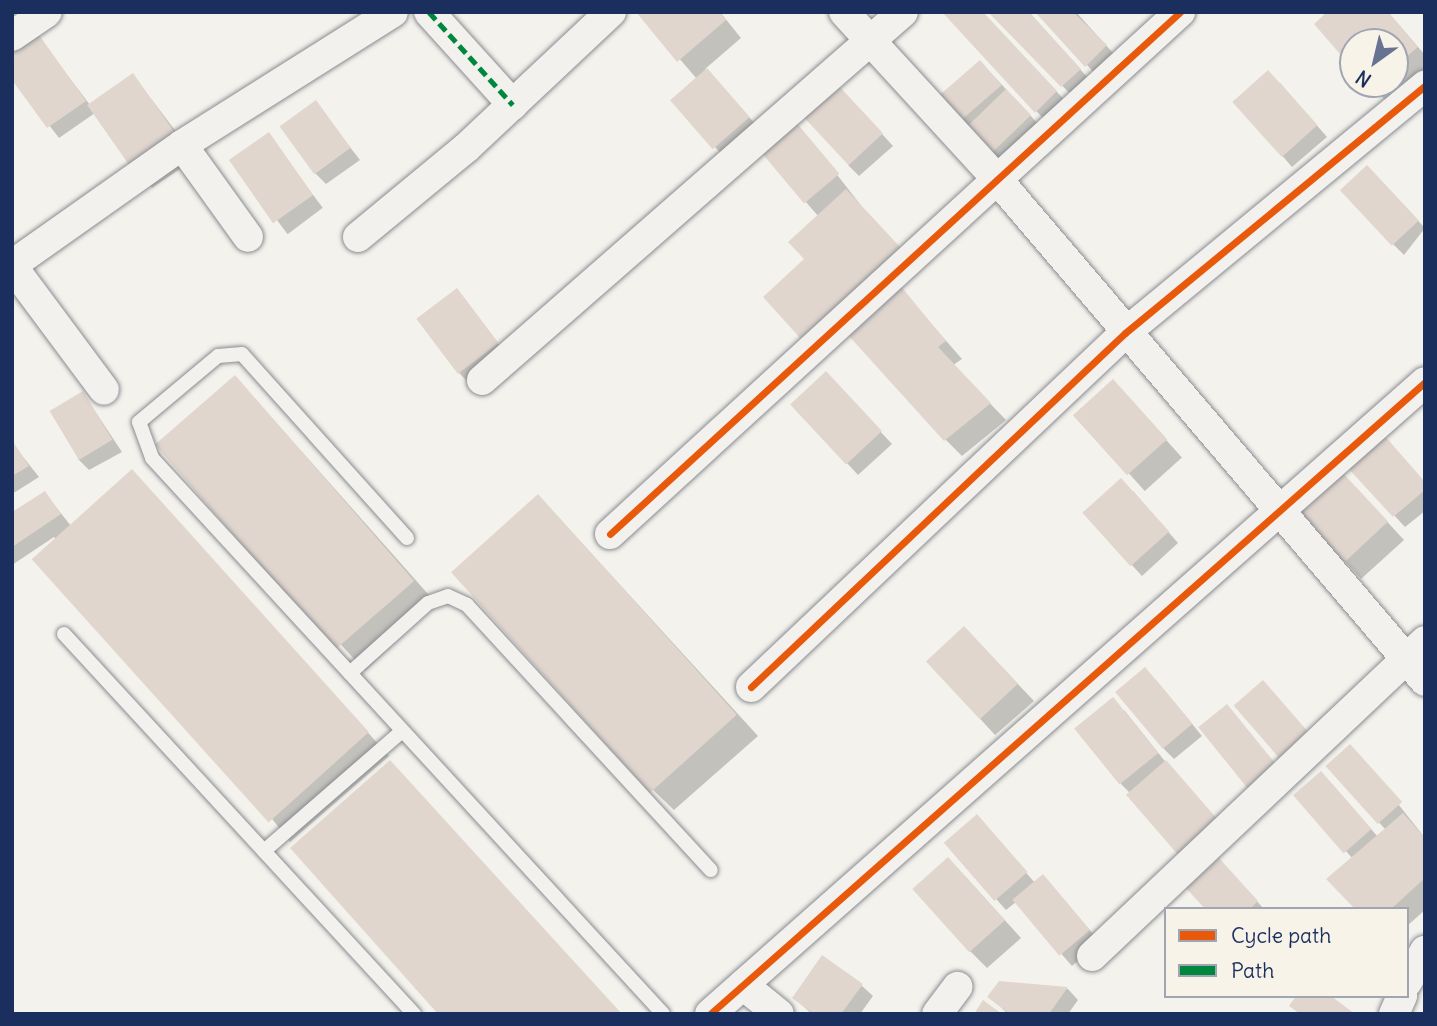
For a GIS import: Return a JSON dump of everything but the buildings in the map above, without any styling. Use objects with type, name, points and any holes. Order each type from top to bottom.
[{"type":"street","points":[[12,36],[47,12]]},
{"type":"street","points":[[429,12],[513,105]]},
{"type":"street","points":[[358,237],[513,105],[611,12]]},
{"type":"street","points":[[844,12],[996,178],[1125,333],[1278,509],[1414,650],[1425,681]]},
{"type":"street","points":[[482,380],[903,12]]},
{"type":"street","points":[[610,534],[1180,12]]},
{"type":"street","points":[[104,390],[12,265],[182,145],[396,13]]},
{"type":"street","points":[[751,687],[1125,333],[1425,86]]},
{"type":"street","points":[[182,145],[248,237]]},
{"type":"street","points":[[710,1014],[1278,509],[1425,382]]},
{"type":"street","points":[[1092,956],[1414,650]]},
{"type":"street","points":[[1409,979],[1425,951]]},
{"type":"street","points":[[743,985],[779,1014]]},
{"type":"street","points":[[937,1014],[957,988]]},
{"type":"street","points":[[1394,1014],[1401,998]]},
{"type":"lane","points":[[407,538],[242,354],[218,356],[139,422],[152,458],[663,1014]]},
{"type":"lane","points":[[350,673],[428,603],[448,596],[467,604],[711,870]]},
{"type":"lane","points":[[64,634],[414,1014]]},
{"type":"lane","points":[[264,851],[402,731]]},
{"type":"marked path","points":[[429,12],[513,105]]},
{"type":"cycle path","points":[[610,534],[1180,12]]},
{"type":"cycle path","points":[[751,687],[1125,333],[1425,86]]},
{"type":"cycle path","points":[[710,1014],[1425,382]]}]
